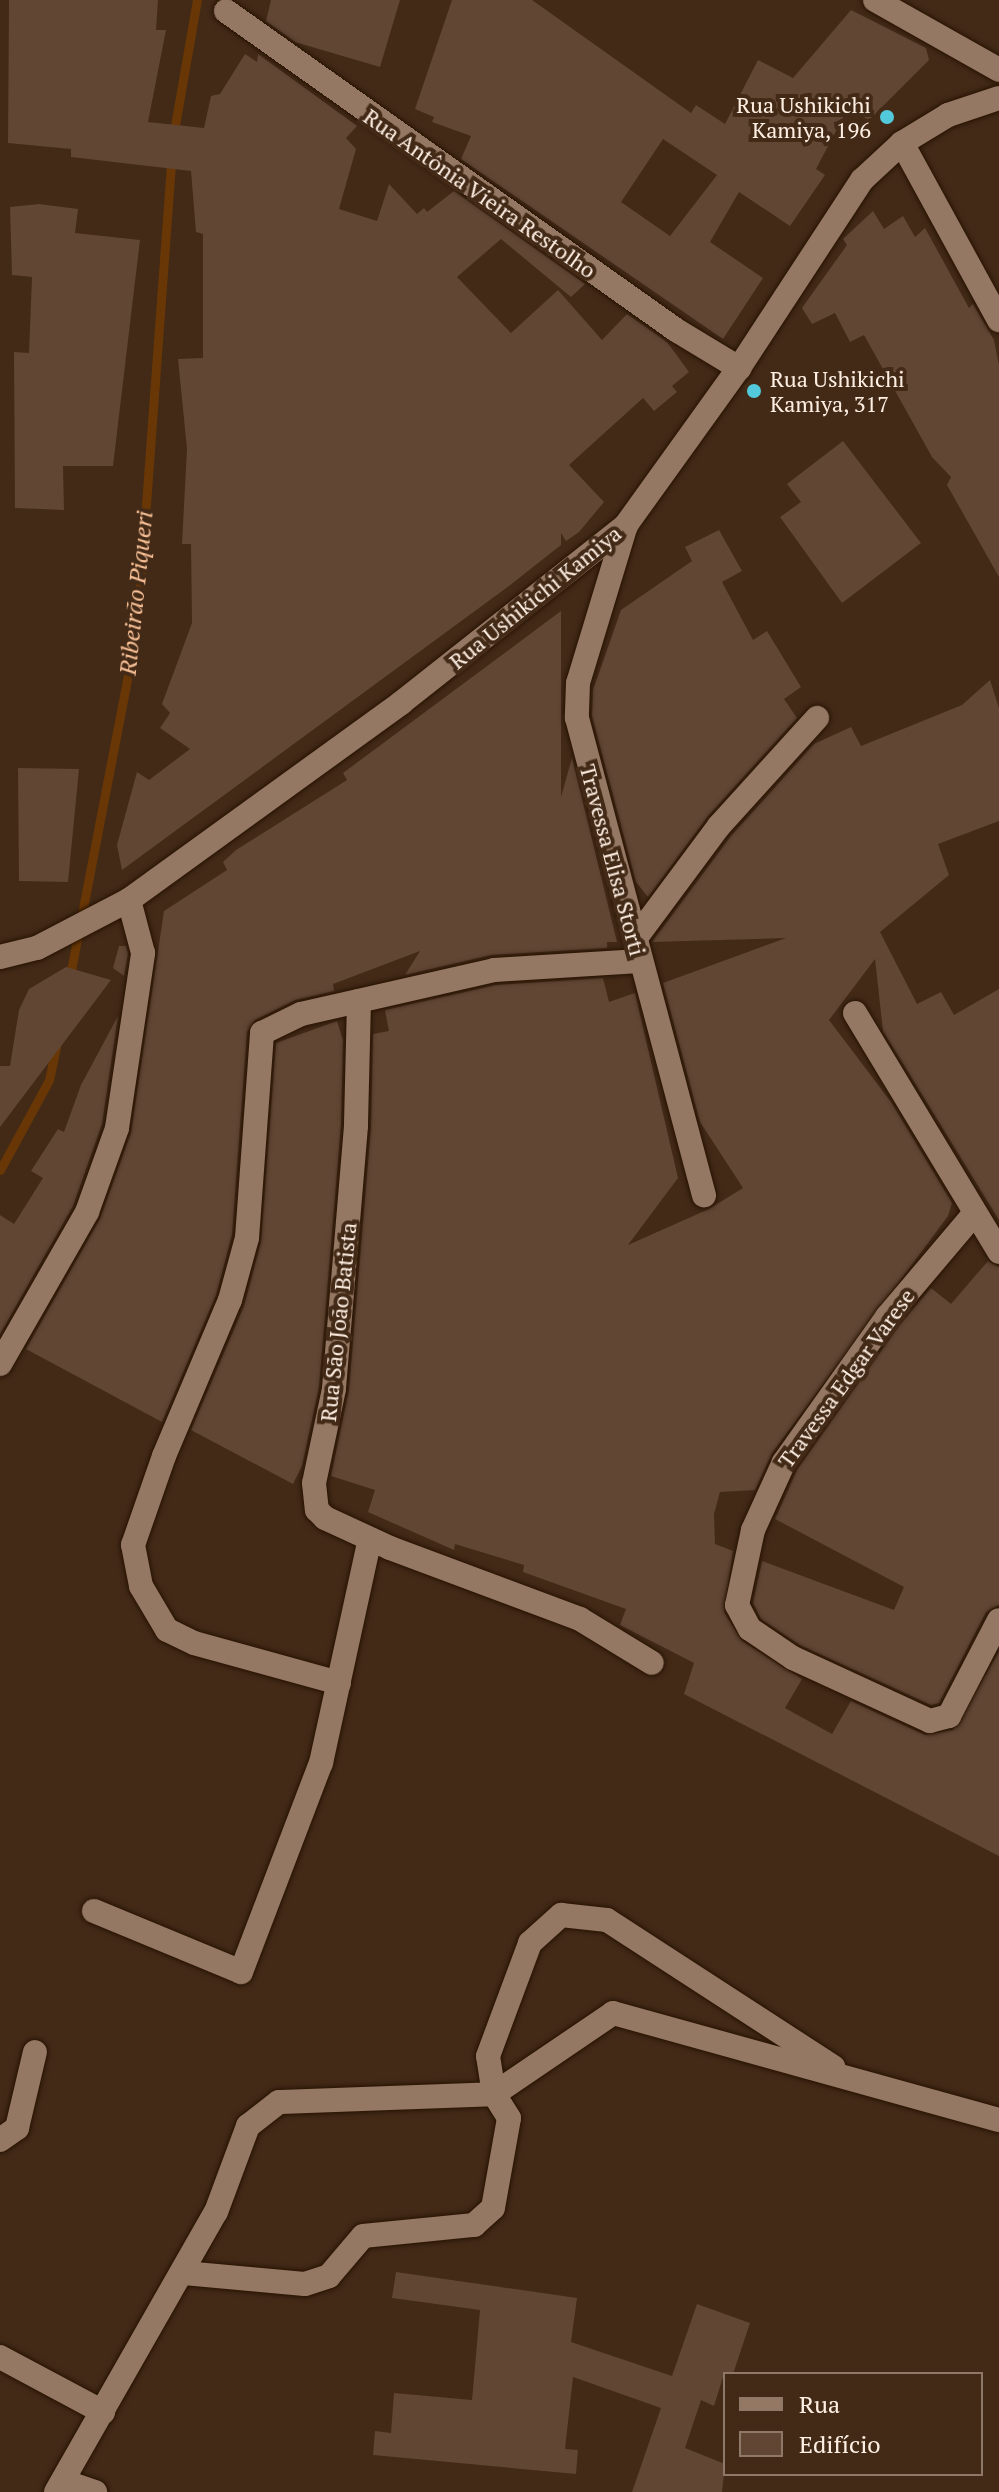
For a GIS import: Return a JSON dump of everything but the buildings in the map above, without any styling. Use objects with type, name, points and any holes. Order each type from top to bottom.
[{"type":"street","points":[[875,0],[999,70]]},
{"type":"street","name":"Rua Antônia Vieira Restolho","points":[[226,11],[676,330],[739,368]]},
{"type":"street","name":"Rua Ushikichi Kamiya","points":[[0,957],[37,948],[122,904],[401,703],[626,525],[739,368],[862,180],[902,143],[948,115],[999,98]]},
{"type":"street","points":[[902,143],[999,320]]},
{"type":"street","name":"Travessa Elisa Storti","points":[[626,525],[596,613],[578,683],[577,718],[704,1195]]},
{"type":"street","points":[[339,1683],[194,1643],[167,1630],[141,1586],[133,1545],[164,1456],[230,1300],[247,1238],[262,1033],[301,1014],[494,970],[637,950],[719,826],[817,718]]},
{"type":"street","points":[[0,1364],[87,1212],[117,1128],[143,953],[122,904]]},
{"type":"street","name":"Rua São João Batista","points":[[359,1001],[362,1058],[334,1389],[313,1497],[325,1518],[370,1539],[580,1619],[652,1663]]},
{"type":"street","points":[[855,1013],[999,1252]]},
{"type":"street","name":"Travessa Edgar Varese","points":[[974,1214],[887,1317],[784,1462],[753,1530],[737,1605],[750,1629],[793,1658],[930,1721],[949,1716],[999,1620]]},
{"type":"street","points":[[94,1911],[241,1972],[321,1763],[370,1539]]},
{"type":"street","points":[[184,2273],[305,2284],[329,2276],[363,2236],[474,2225],[493,2208],[509,2118],[494,2094],[488,2056],[530,1943],[561,1915],[607,1920],[851,2079]]},
{"type":"street","points":[[95,2492],[59,2486],[184,2273],[216,2212],[248,2126],[261,2112],[279,2102],[317,2097],[494,2094],[613,2013],[999,2120]]},
{"type":"street","points":[[0,2140],[17,2128],[35,2052]]},
{"type":"street","points":[[0,2357],[103,2412]]},
{"type":"waterway","name":"Ribeirão Piqueri","points":[[173,137],[197,0]]},
{"type":"waterway","name":"Ribeirão Piqueri","points":[[69,981],[137,627],[171,159]]},
{"type":"waterway","name":"Ribeirão Piqueri","points":[[0,1170],[49,1080],[56,1046]]},
{"type":"place","name":"Rua Ushikichi Kamiya, 196","points":[[887,117]]},
{"type":"place","name":"Rua Ushikichi Kamiya, 317","points":[[754,391]]}]
